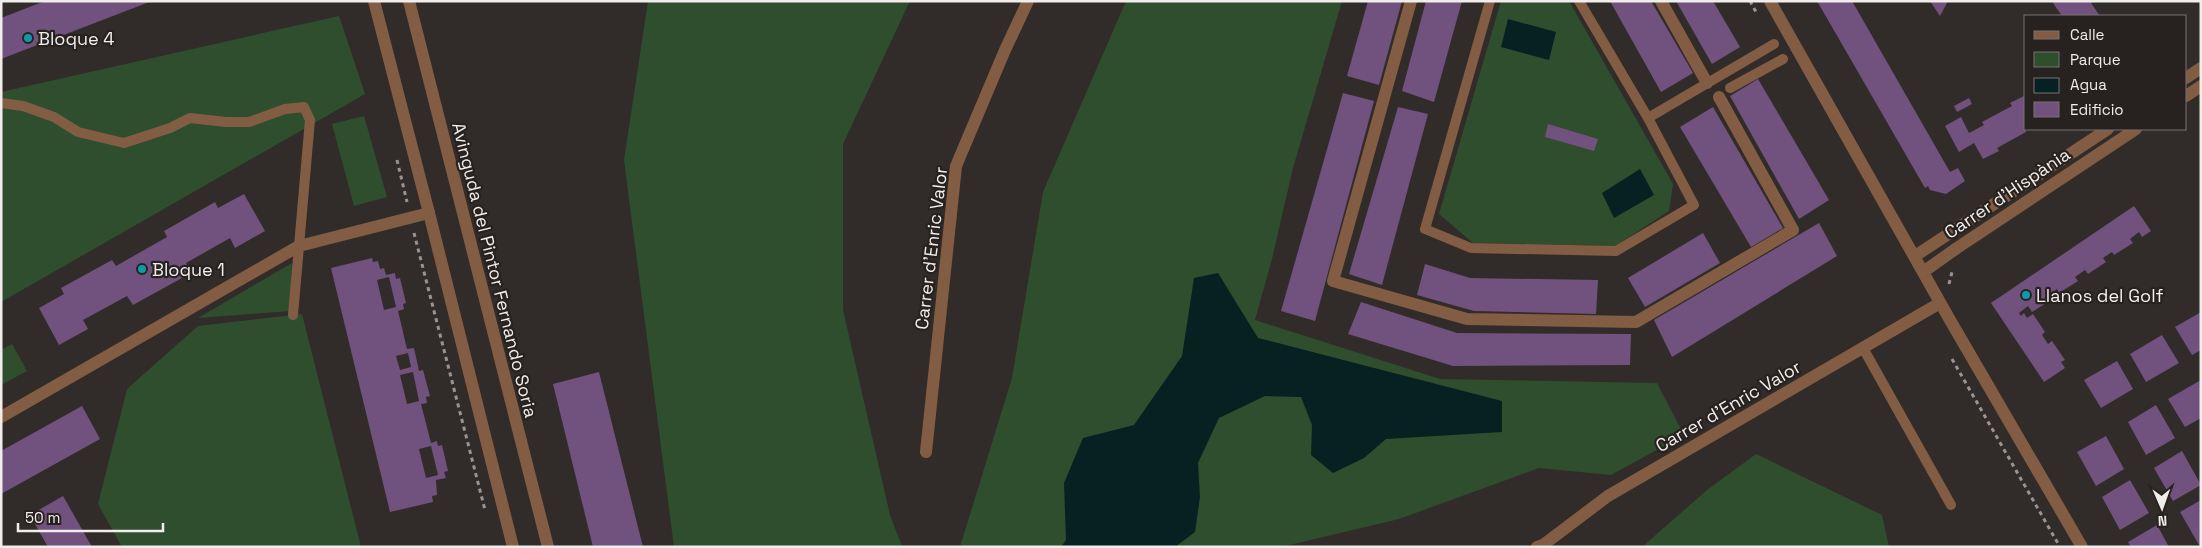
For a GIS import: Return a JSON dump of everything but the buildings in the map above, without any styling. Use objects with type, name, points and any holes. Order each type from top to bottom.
[{"type":"street","points":[[374,1],[512,547]]},
{"type":"street","name":"Avinguda del Pintor Fernando Soria","points":[[409,1],[548,547]]},
{"type":"street","name":"Carrer d'Enric Valor","points":[[926,452],[956,166],[1004,50],[1028,1]]},
{"type":"street","points":[[1411,1],[1333,281],[1467,319],[1636,322],[1793,230],[1719,97]]},
{"type":"street","points":[[1661,1],[1707,83]]},
{"type":"street","points":[[1770,1],[1940,303],[2082,547]]},
{"type":"street","points":[[2187,77],[2201,68]]},
{"type":"street","points":[[2187,95],[2201,86]]},
{"type":"street","name":"Carrer d'Hispània","points":[[1915,256],[2106,130]]},
{"type":"street","name":"Carrer d'Hispània","points":[[1924,272],[2134,130]]},
{"type":"street","points":[[1,417],[299,246],[429,213]]},
{"type":"street","name":"Carrer d'Enric Valor","points":[[1537,547],[1543,545],[1608,496],[1940,303]]},
{"type":"lane","points":[[1490,1],[1426,229],[1471,248],[1616,251],[1694,205],[1648,118],[1579,1]]},
{"type":"lane","points":[[1648,118],[1774,44]]},
{"type":"lane","points":[[1730,88],[1783,59]]},
{"type":"lane","points":[[1,103],[23,106],[54,117],[78,132],[124,143],[170,128],[190,118],[226,122],[249,122],[285,109],[304,107],[310,120],[293,315]]},
{"type":"lane","points":[[1863,348],[1951,506]]},
{"type":"path","points":[[395,152],[410,218],[487,518]]},
{"type":"green space","points":[[648,1],[910,1],[843,144],[843,310],[890,515],[902,547],[674,547],[624,160]]},
{"type":"green space","points":[[1126,1],[1342,1],[1293,168],[1272,259],[1255,320],[1440,379],[1657,383],[1684,435],[1611,475],[1539,468],[1399,519],[1281,547],[960,547],[1012,378],[1043,192]]},
{"type":"green space","points":[[1501,1],[1569,1],[1673,184],[1669,211],[1615,246],[1473,243],[1439,214]]},
{"type":"green space","points":[[339,16],[365,94],[1,302],[1,92]]},
{"type":"green space","points":[[364,116],[387,197],[354,206],[332,124]]},
{"type":"green space","points":[[292,263],[290,311],[198,318]]},
{"type":"green space","points":[[302,314],[361,547],[122,547],[98,504],[127,389],[198,326]]},
{"type":"green space","points":[[12,344],[27,371],[1,385],[1,350]]},
{"type":"green space","points":[[1756,454],[1882,515],[1889,547],[1642,547],[1707,490]]},
{"type":"water","points":[[1508,19],[1556,32],[1549,60],[1501,47]]},
{"type":"water","points":[[1640,169],[1654,195],[1614,218],[1602,193]]},
{"type":"water","points":[[1218,273],[1258,338],[1502,401],[1502,432],[1386,439],[1364,458],[1333,473],[1311,455],[1312,425],[1301,397],[1265,396],[1219,418],[1198,463],[1200,497],[1195,532],[1175,547],[1061,547],[1066,540],[1064,483],[1083,438],[1134,425],[1182,356],[1194,278]]},
{"type":"place","name":"Bloque 4","points":[[28,38]]},
{"type":"place","name":"Bloque 1","points":[[142,269]]},
{"type":"place","name":"Llanos del Golf","points":[[2026,295]]}]
